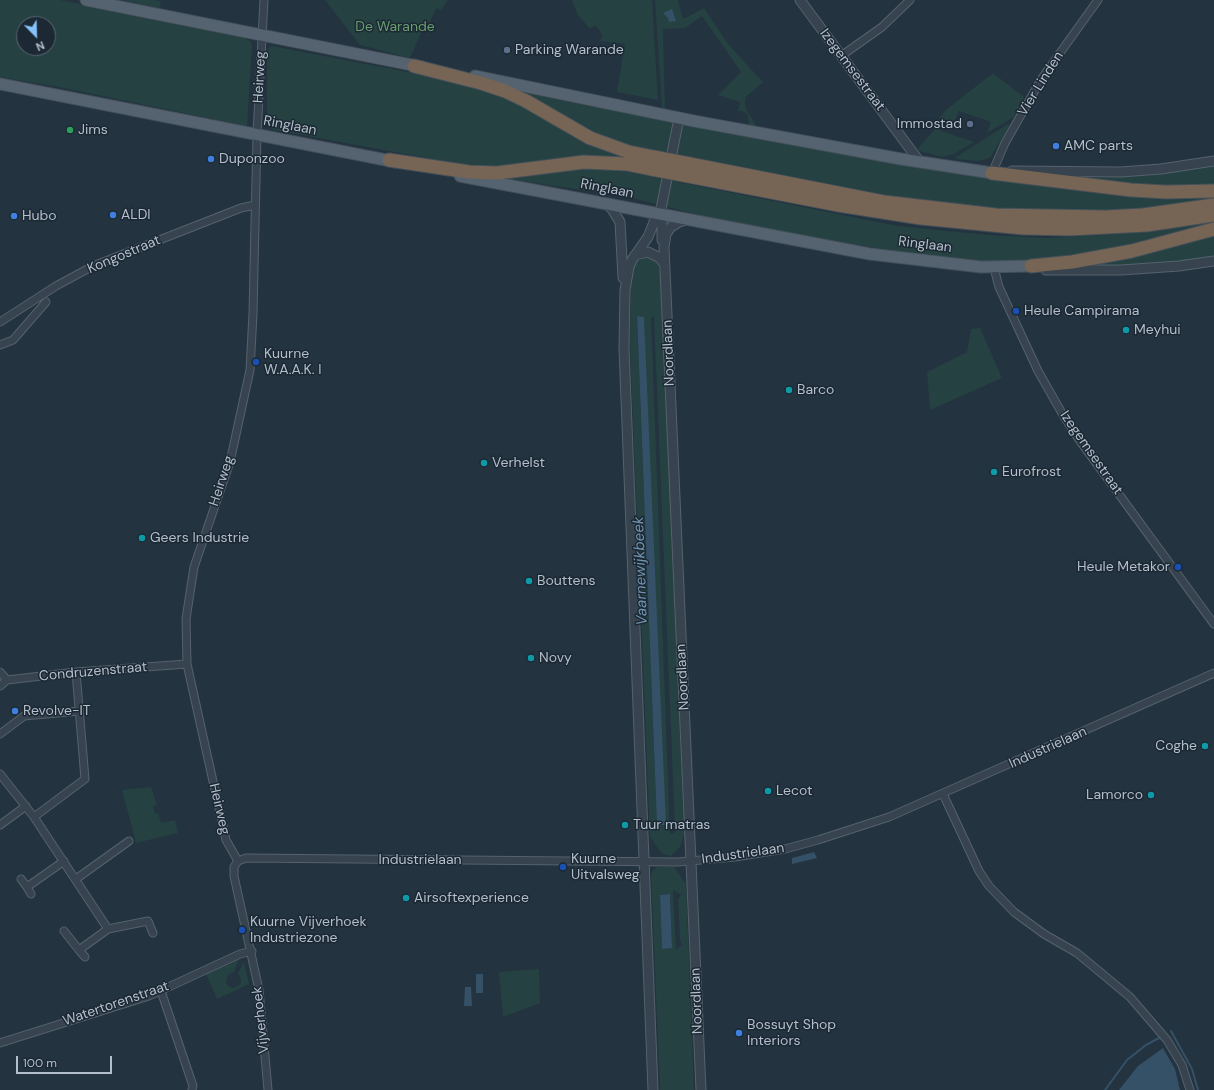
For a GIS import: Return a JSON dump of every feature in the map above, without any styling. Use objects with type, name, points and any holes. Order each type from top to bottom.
[{"type":"highway","points":[[414,66],[481,83],[505,91],[526,101],[590,138],[629,152],[652,163]]},
{"type":"highway","points":[[389,160],[469,172],[497,173],[584,162],[626,164],[652,163],[876,200],[996,215],[1105,217],[1143,215],[1214,205]]},
{"type":"highway","points":[[689,170],[854,208],[921,218],[1022,228],[1115,227],[1154,224],[1214,215]]},
{"type":"highway","points":[[992,173],[1123,190],[1166,192],[1214,191]]},
{"type":"highway","points":[[1031,266],[1072,262],[1132,250],[1214,229]]},
{"type":"main road","points":[[86,0],[679,118],[901,159],[992,173]]},
{"type":"main road","name":"Ringlaan","points":[[0,84],[686,220],[870,254],[994,268],[1031,266]]},
{"type":"street","name":"Heirweg","points":[[238,861],[226,840],[187,664],[186,619],[194,567],[230,462],[250,370],[253,314],[257,134],[264,0]]},
{"type":"street","name":"Izegemsestraat","points":[[800,0],[905,140],[919,161]]},
{"type":"street","points":[[841,56],[882,27],[910,0]]},
{"type":"street","name":"Vier Linden","points":[[992,173],[1005,143],[1042,78],[1098,0]]},
{"type":"street","name":"Noordlaan","points":[[664,247],[662,236],[662,218],[660,214],[679,118]]},
{"type":"street","points":[[901,159],[904,152],[905,140]]},
{"type":"street","points":[[992,173],[1019,170],[1121,172],[1161,169],[1214,161]]},
{"type":"street","name":"Noordlaan","points":[[605,203],[612,209],[620,222],[623,281],[625,290]]},
{"type":"street","name":"Kongostraat","points":[[0,322],[56,286],[94,266],[241,208],[255,205]]},
{"type":"street","name":"Noordlaan","points":[[653,1090],[624,348],[625,290],[629,267],[648,237],[656,217],[660,214]]},
{"type":"street","name":"Noordlaan","points":[[686,220],[671,227],[666,234],[664,264],[669,344],[701,1090]]},
{"type":"street","points":[[635,256],[648,252],[660,258],[664,264]]},
{"type":"street","name":"Ringlaan","points":[[1031,266],[1044,270],[1122,270],[1179,266],[1214,261]]},
{"type":"street","name":"Izegemsestraat","points":[[994,268],[999,286],[1038,371],[1063,415],[1214,624]]},
{"type":"street","points":[[0,345],[13,340],[46,302]]},
{"type":"street","name":"Condruzenstraat","points":[[7,680],[76,672],[187,664]]},
{"type":"street","points":[[0,672],[7,680],[0,686]]},
{"type":"street","points":[[34,817],[85,779],[76,672]]},
{"type":"street","name":"Industrielaan","points":[[238,861],[246,858],[644,862],[691,861],[778,850],[818,840],[889,818],[1214,673]]},
{"type":"street","points":[[0,734],[24,716],[80,711]]},
{"type":"street","points":[[0,774],[34,817],[108,929]]},
{"type":"street","points":[[943,794],[979,871],[989,886],[1014,912],[1044,934],[1077,953],[1130,997],[1167,1040],[1182,1065],[1190,1090]]},
{"type":"street","points":[[0,825],[26,806]]},
{"type":"street","points":[[76,879],[129,841]]},
{"type":"street","points":[[238,861],[234,867],[234,876],[252,951]]},
{"type":"street","points":[[21,879],[29,890],[64,862]]},
{"type":"street","points":[[79,950],[108,929],[148,921],[153,933]]},
{"type":"street","points":[[64,931],[85,957]]},
{"type":"street","name":"Watertorenstraat","points":[[0,1043],[161,991],[234,956],[252,951]]},
{"type":"street","name":"Vijverhoek","points":[[252,951],[259,990],[268,1090]]},
{"type":"street","points":[[161,991],[193,1086],[192,1090]]},
{"type":"green space","points":[[0,0],[60,0],[245,38],[251,42],[252,46],[247,126],[59,87],[0,77]]},
{"type":"green space","points":[[122,0],[154,0],[161,1],[160,8]]},
{"type":"green space","name":"De Warande","points":[[325,0],[448,0],[441,10],[436,8],[430,22],[426,22],[410,58],[360,45]]},
{"type":"green space","points":[[572,0],[652,0],[658,100],[617,92],[625,44],[600,41],[602,36],[601,32],[595,25],[590,29],[578,15]]},
{"type":"green space","points":[[655,0],[678,0],[683,19],[704,8],[728,44],[763,82],[746,97],[745,100],[746,109],[757,127],[749,125],[748,115],[743,111],[738,111],[740,102],[718,95],[741,72],[702,16],[685,28],[663,29],[665,108],[662,108]]},
{"type":"green space","points":[[272,46],[445,79],[491,90],[643,159],[483,168],[274,130],[268,126],[267,123],[267,55],[269,47]]},
{"type":"green space","points":[[993,73],[1024,97],[1014,117],[987,133],[991,122],[959,111],[954,122],[939,118],[947,109]]},
{"type":"green space","points":[[514,89],[813,149],[944,171],[1061,187],[1214,195],[1214,200],[1160,208],[1036,214],[925,203],[605,140]]},
{"type":"green space","points":[[1008,124],[1010,125],[990,158],[979,161],[955,159],[956,157]]},
{"type":"green space","points":[[939,125],[941,126],[939,130],[974,142],[954,154],[942,157],[919,151],[918,148]]},
{"type":"green space","points":[[593,165],[898,226],[989,235],[1048,238],[1150,232],[1214,220],[1214,224],[1088,255],[1041,261],[992,263],[912,254],[735,224],[628,197],[489,176]]},
{"type":"green space","points":[[1214,166],[1214,187],[1190,189],[1065,179],[1139,176]]},
{"type":"green space","points":[[1214,233],[1214,257],[1137,266],[1066,267]]},
{"type":"green space","points":[[642,258],[651,258],[655,260],[658,264],[661,279],[684,835],[680,847],[671,856],[662,854],[650,837],[630,346],[631,277],[634,265]],"holes":[[[637,317],[644,317],[657,825]],[[651,317],[654,317],[675,830],[674,833],[670,834]]]},
{"type":"green space","points":[[980,328],[1002,378],[930,410],[927,372],[967,352],[971,329]]},
{"type":"green space","points":[[151,787],[157,805],[153,806],[155,814],[158,813],[161,823],[175,820],[178,833],[136,843],[122,790]]},
{"type":"green space","points":[[657,867],[674,867],[686,884],[694,1090],[660,1090],[651,876]],"holes":[[[673,890],[681,895],[678,900],[680,940],[682,945],[676,950]],[[670,894],[672,948],[662,949],[660,895]]]},
{"type":"green space","points":[[239,959],[234,972],[228,975],[226,982],[228,986],[233,988],[240,985],[241,980],[238,973],[244,962],[249,984],[217,999],[206,974]]},
{"type":"green space","points":[[539,969],[540,1003],[503,1017],[499,972]]},
{"type":"water","points":[[672,9],[676,21],[669,22],[668,18],[663,13]]},
{"type":"water","points":[[637,316],[644,317],[666,825],[657,825]]},
{"type":"water","points":[[814,852],[817,858],[792,864],[792,858]]},
{"type":"water","points":[[670,894],[672,948],[662,949],[660,895]]},
{"type":"water","points":[[476,974],[483,974],[483,993],[476,993]]},
{"type":"water","points":[[465,987],[471,987],[472,1006],[464,1006]]},
{"type":"water","points":[[1163,1048],[1175,1069],[1180,1090],[1119,1090],[1138,1066]]},
{"type":"waterway","name":"Vaarnewijkbeek","points":[[1171,1031],[1192,1069],[1198,1090]]},
{"type":"waterway","name":"Vaarnewijkbeek","points":[[1105,1090],[1127,1060],[1146,1045],[1159,1038]]},
{"type":"place","name":"Parking Warande","points":[[507,50]]},
{"type":"place","name":"Immostad","points":[[970,124]]},
{"type":"place","name":"Jims","points":[[70,130]]},
{"type":"place","name":"AMC parts","points":[[1056,146]]},
{"type":"place","name":"Duponzoo","points":[[211,159]]},
{"type":"place","name":"ALDI","points":[[113,215]]},
{"type":"place","name":"Hubo","points":[[14,216]]},
{"type":"place","name":"Heule Campirama","points":[[1016,311]]},
{"type":"place","name":"Meyhui","points":[[1126,330]]},
{"type":"place","name":"Kuurne W.A.A.K. I","points":[[256,362]]},
{"type":"place","name":"Barco","points":[[789,390]]},
{"type":"place","name":"Verhelst","points":[[484,463]]},
{"type":"place","name":"Eurofrost","points":[[994,472]]},
{"type":"place","name":"Geers Industrie","points":[[142,538]]},
{"type":"place","name":"Heule Metakor","points":[[1178,567]]},
{"type":"place","name":"Bouttens","points":[[529,581]]},
{"type":"place","name":"Novy","points":[[531,658]]},
{"type":"place","name":"Revolve-IT","points":[[15,711]]},
{"type":"place","name":"Coghe","points":[[1205,746]]},
{"type":"place","name":"Lecot","points":[[768,791]]},
{"type":"place","name":"Lamorco","points":[[1151,795]]},
{"type":"place","name":"Tuur matras","points":[[625,825]]},
{"type":"place","name":"Kuurne Uitvalsweg","points":[[563,867]]},
{"type":"place","name":"Airsoftexperience","points":[[406,898]]},
{"type":"place","name":"Kuurne Vijverhoek Industriezone","points":[[242,930]]},
{"type":"place","name":"Bossuyt Shop Interiors","points":[[739,1033]]}]
